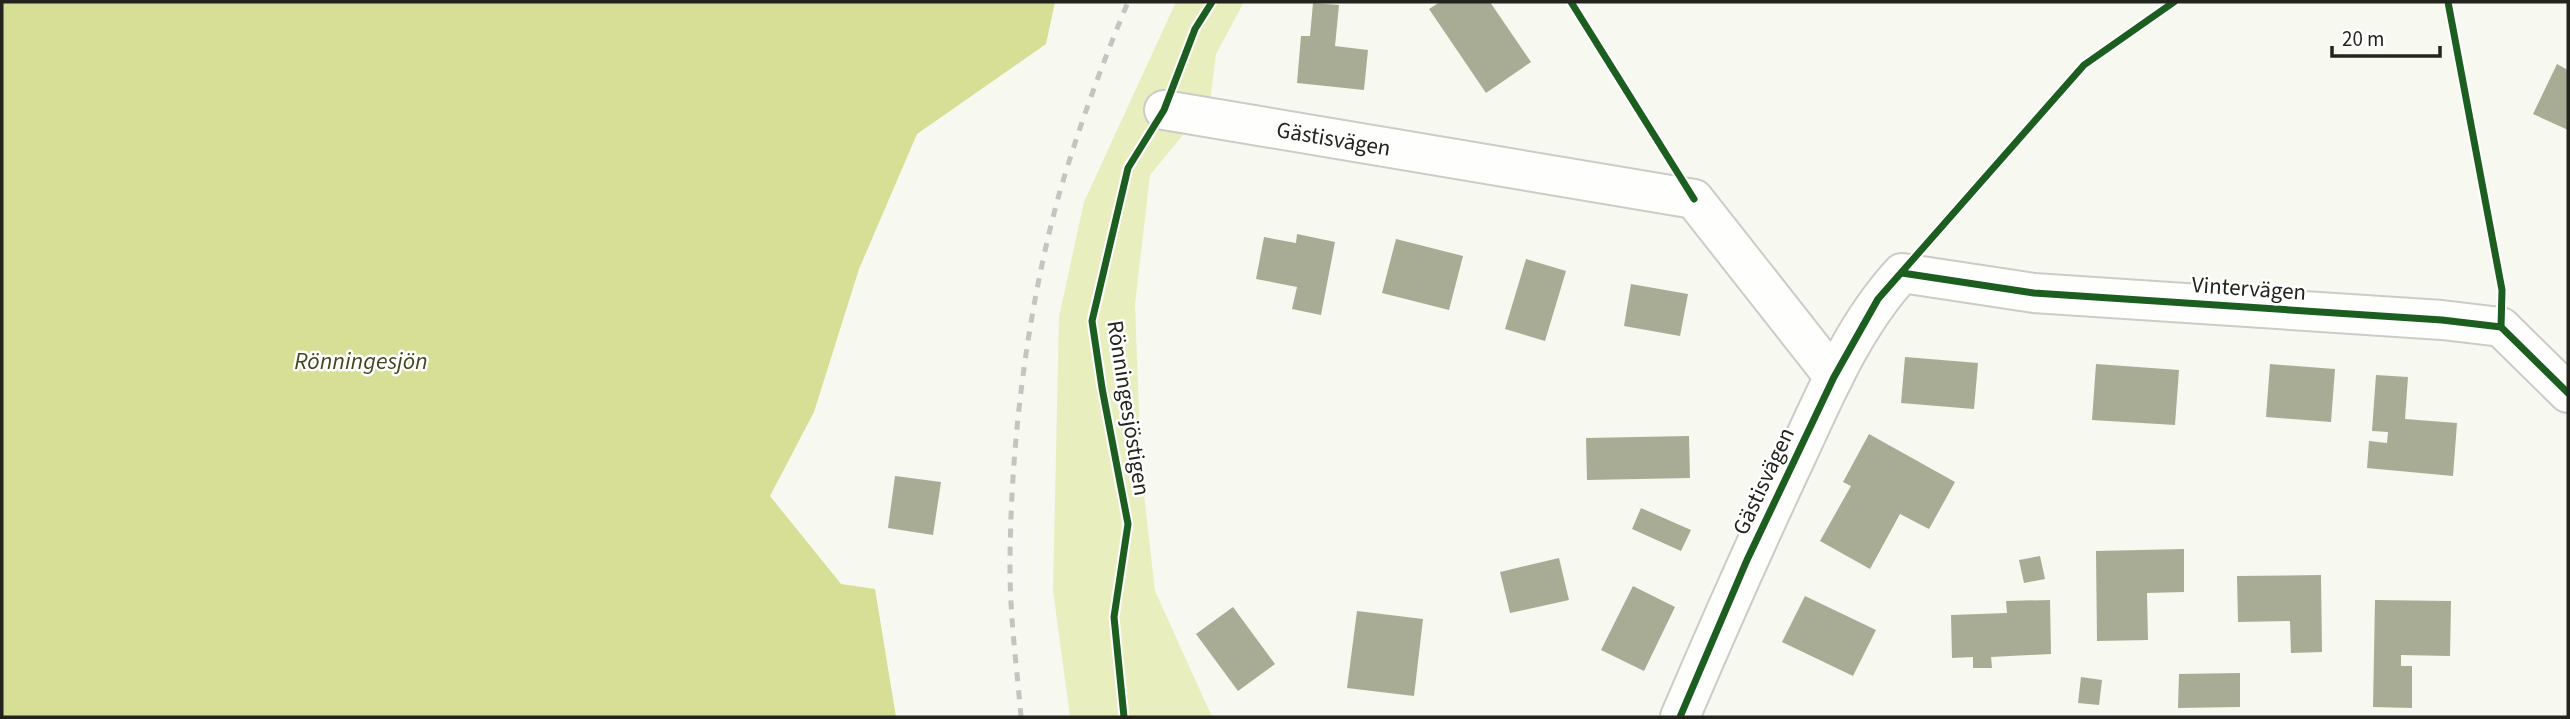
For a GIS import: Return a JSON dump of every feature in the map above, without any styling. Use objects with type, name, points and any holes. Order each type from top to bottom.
[{"type":"street","name":"Gästisvägen","points":[[1164,110],[1694,199],[1834,377]]},
{"type":"street","name":"Gästisvägen","points":[[1680,717],[1747,560],[1834,377],[1878,299],[1902,273]]},
{"type":"street","name":"Vintervägen","points":[[1902,273],[2034,293],[2442,320],[2501,327],[2568,394]]},
{"type":"shaded area","points":[[1176,2],[1244,2],[1216,54],[1210,102],[1150,175],[1135,304],[1141,468],[1155,591],[1212,717],[1070,717],[1053,590],[1059,317],[1084,202]]},
{"type":"water","name":"Rönningesjön","points":[[2,2],[1055,2],[1046,44],[917,134],[859,269],[814,412],[770,496],[841,584],[875,589],[896,717],[2,717]]},
{"type":"building","points":[[1440,2],[1490,2],[1531,62],[1486,93],[1429,9]]},
{"type":"building","points":[[1313,3],[1339,5],[1335,46],[1368,50],[1364,90],[1297,83],[1301,36],[1310,36]]},
{"type":"building","points":[[2557,64],[2568,70],[2568,130],[2533,114]]},
{"type":"building","points":[[1297,234],[1335,242],[1321,315],[1292,309],[1297,287],[1256,279],[1264,237],[1296,243]]},
{"type":"building","points":[[1396,239],[1463,256],[1449,310],[1382,293]]},
{"type":"building","points":[[1526,259],[1566,271],[1545,341],[1505,329]]},
{"type":"building","points":[[1631,284],[1688,294],[1680,336],[1624,326]]},
{"type":"building","points":[[1905,357],[1978,363],[1974,409],[1901,403]]},
{"type":"building","points":[[2096,364],[2179,370],[2175,425],[2092,420]]},
{"type":"building","points":[[2270,364],[2335,369],[2331,422],[2266,417]]},
{"type":"building","points":[[2376,375],[2408,377],[2405,419],[2457,423],[2453,476],[2367,468],[2369,441],[2387,443],[2388,432],[2372,431]]},
{"type":"building","points":[[1869,434],[1955,482],[1929,529],[1900,514],[1870,569],[1820,541],[1851,486],[1843,482]]},
{"type":"building","points":[[1689,436],[1690,478],[1587,480],[1586,438]]},
{"type":"building","points":[[895,476],[941,482],[933,535],[888,528]]},
{"type":"building","points":[[1641,508],[1691,530],[1681,551],[1632,529]]},
{"type":"building","points":[[2184,549],[2184,592],[2147,593],[2148,640],[2097,641],[2096,551]]},
{"type":"building","points":[[2040,556],[2045,579],[2024,583],[2019,560]]},
{"type":"building","points":[[1559,558],[1569,600],[1510,613],[1500,572]]},
{"type":"building","points":[[2321,575],[2322,652],[2291,653],[2290,621],[2238,622],[2237,576]]},
{"type":"building","points":[[1633,586],[1675,607],[1644,671],[1601,650]]},
{"type":"building","points":[[1805,596],[1876,630],[1853,676],[1782,642]]},
{"type":"building","points":[[2050,600],[2051,654],[1991,657],[1992,668],[1973,668],[1973,657],[1952,658],[1951,615],[2007,613],[2006,601]]},
{"type":"building","points":[[2375,600],[2451,601],[2450,656],[2401,655],[2401,666],[2412,666],[2412,708],[2373,707]]},
{"type":"building","points":[[1233,607],[1275,664],[1238,691],[1196,634]]},
{"type":"building","points":[[1357,611],[1423,619],[1414,696],[1347,688]]},
{"type":"building","points":[[2240,673],[2240,707],[2178,708],[2179,674]]},
{"type":"building","points":[[2081,677],[2102,680],[2099,705],[2078,703]]},
{"type":"railway","points":[[1021,717],[1011,606],[1011,523],[1017,427],[1030,330],[1048,236],[1060,191],[1091,96],[1128,2]]},
{"type":"cycle path","name":"Rönningesjöstigen","points":[[1124,717],[1114,617],[1128,524],[1092,321],[1128,168],[1164,110],[1195,29],[1212,2]]},
{"type":"cycle path","points":[[1571,2],[1694,199]]},
{"type":"cycle path","points":[[1680,717],[1747,560],[1834,377],[1878,299],[2084,65],[2174,2]]},
{"type":"cycle path","points":[[2448,2],[2502,290],[2501,327]]},
{"type":"cycle path","points":[[1902,273],[2034,293],[2442,320],[2501,327],[2568,393]]}]
